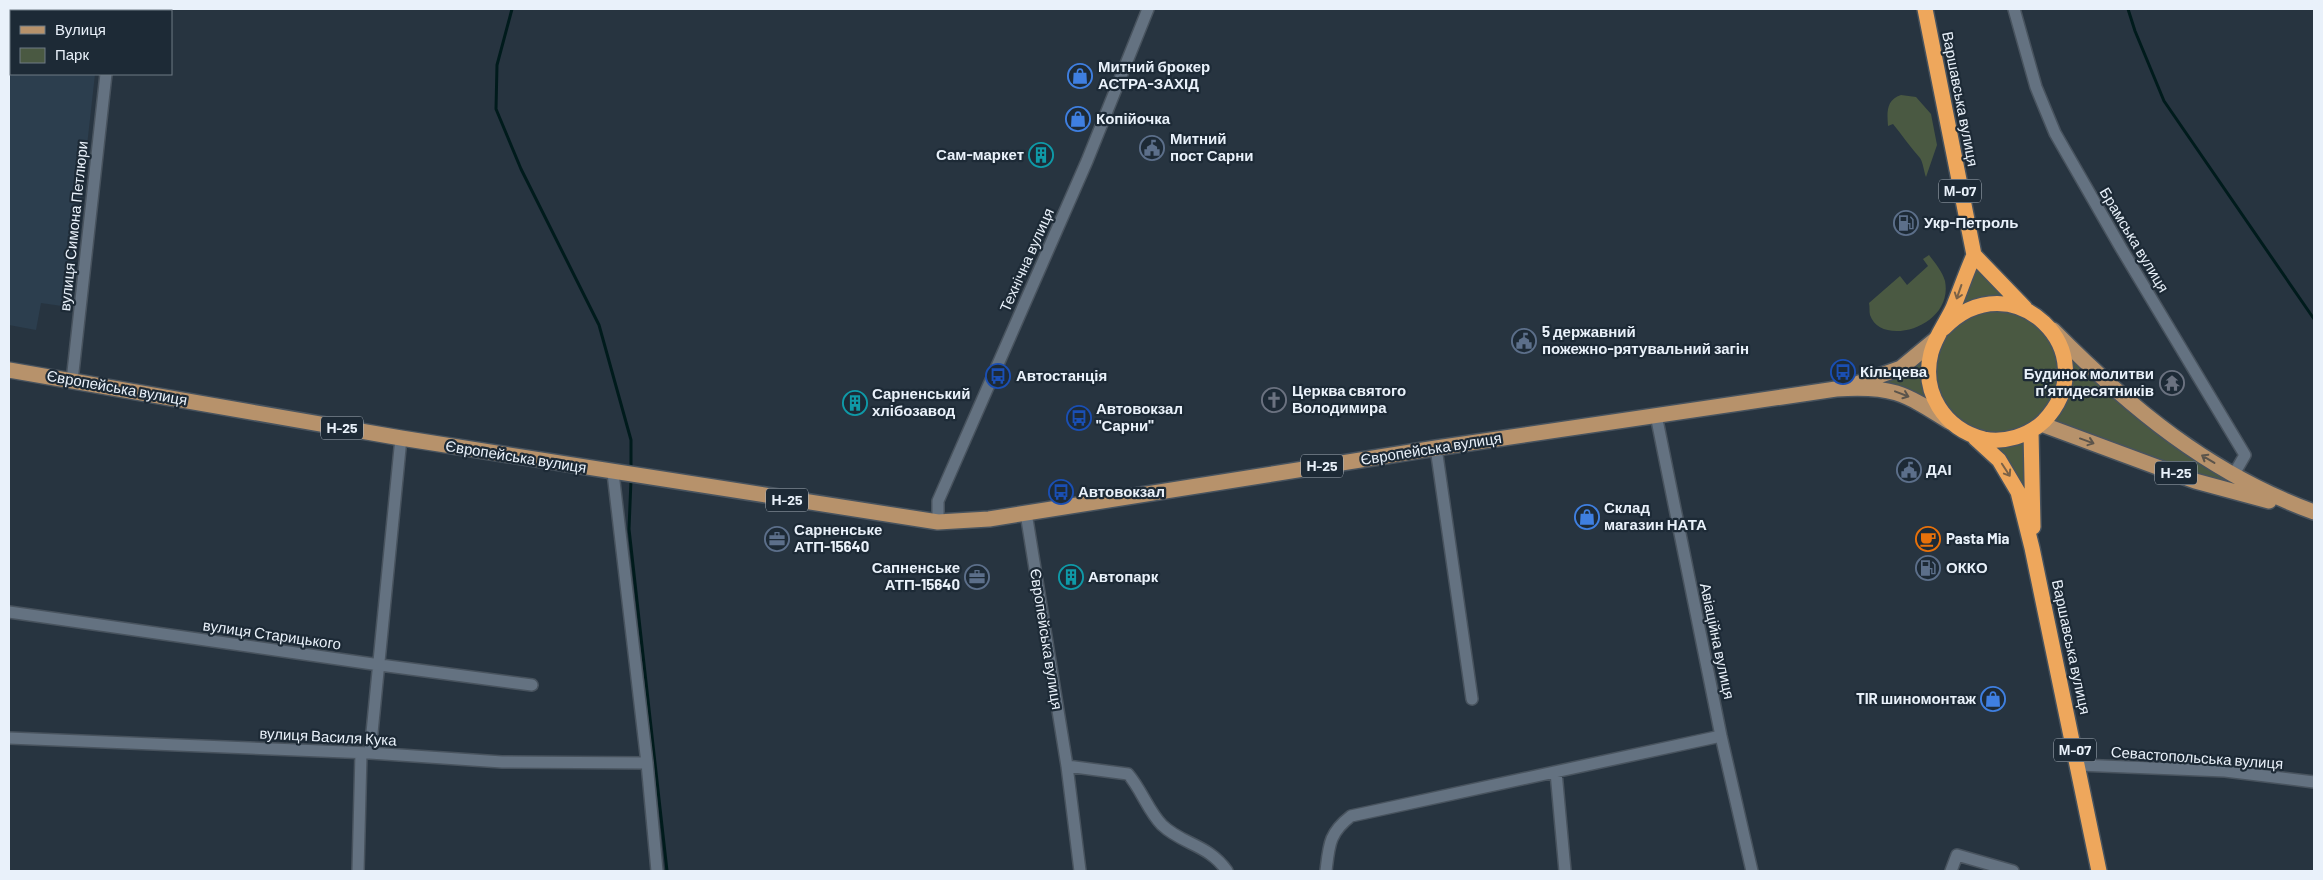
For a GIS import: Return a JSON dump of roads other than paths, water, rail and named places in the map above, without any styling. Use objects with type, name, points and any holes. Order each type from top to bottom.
[{"type":"highway","name":"Варшавська вулиця","points":[[1925,9],[1974,255]]},
{"type":"highway","points":[[1972,436],[1998,440],[2015,438],[2036,427],[2051,413],[2064,385],[2063,353],[2058,340],[2047,324],[2025,309],[1974,255]]},
{"type":"highway","name":"М-07","points":[[1974,255],[1931,351],[1929,380],[1938,406],[1951,423],[1988,448],[2009,474],[2018,492],[2032,548]]},
{"type":"highway","name":"Н-25","points":[[1940,333],[1961,312],[1988,303],[2014,305],[2025,309]]},
{"type":"highway","name":"М-07","points":[[2032,548],[2036,427]]},
{"type":"highway","name":"Варшавська вулиця","points":[[2032,548],[2099,871]]},
{"type":"main road","name":"Н-25","points":[[2047,324],[2121,396],[2180,442],[2234,474],[2288,502],[2314,512]]},
{"type":"main road","name":"Європейська вулиця","points":[[1836,389],[1901,368],[1940,333]]},
{"type":"main road","name":"Європейська вулиця","points":[[9,370],[401,438],[938,522],[966,522],[1436,448],[1836,389],[1864,388],[1888,390],[1906,395],[1951,423]]},
{"type":"main road","name":"Н-25","points":[[2036,427],[2195,481],[2314,512]]},
{"type":"street","name":"Технічна вулиця","points":[[938,522],[938,501],[1087,161],[1148,9]]},
{"type":"street","name":"Брамська вулиця","points":[[2014,9],[2036,87],[2056,134],[2121,248],[2245,456],[2234,474]]},
{"type":"street","name":"вулиця Симона Петлюри","points":[[72,381],[106,75]]},
{"type":"street","name":"Авіаційна вулиця","points":[[1656,415],[1721,736],[1752,871]]},
{"type":"street","points":[[358,871],[365,753],[380,665],[401,438]]},
{"type":"street","points":[[1436,448],[1472,699]]},
{"type":"street","points":[[624,474],[657,871]]},
{"type":"street","name":"Європейська вулиця","points":[[1026,513],[1067,766],[1080,871]]},
{"type":"street","name":"вулиця Старицького","points":[[9,612],[380,665],[532,684]]},
{"type":"street","points":[[1326,871],[1330,840],[1336,830],[1351,816],[1721,736]]},
{"type":"street","name":"вулиця Василя Кука","points":[[9,738],[365,753],[502,762],[647,763]]},
{"type":"street","name":"Севастопольська вулиця","points":[[2078,765],[2226,771],[2314,782]]},
{"type":"street","points":[[1067,766],[1128,774],[1137,784],[1160,824],[1173,834],[1204,848],[1227,871]]},
{"type":"street","points":[[1556,772],[1565,871]]},
{"type":"street","points":[[1951,871],[1957,855],[2013,871]]},
{"type":"waterway","points":[[512,9],[497,65],[496,109],[521,169],[599,325],[631,440],[631,468]]},
{"type":"waterway","points":[[2128,9],[2164,101],[2314,319]]},
{"type":"waterway","points":[[631,480],[629,529],[667,871]]},
{"type":"place","name":"Митний брокер АСТРА-ЗАХІД","points":[[1080,76]]},
{"type":"place","name":"Копійочка","points":[[1078,119]]},
{"type":"place","name":"Митний пост Сарни","points":[[1152,148]]},
{"type":"place","name":"Сам-маркет","points":[[1041,155]]},
{"type":"place","name":"Укр-Петроль","points":[[1906,223]]},
{"type":"place","name":"5 державний пожежно-рятувальний загін","points":[[1524,341]]},
{"type":"place","name":"Кільцева","points":[[1843,372]]},
{"type":"place","name":"Автостанція","points":[[998,376]]},
{"type":"place","name":"Будинок молитви п’ятидесятників","points":[[2172,383]]},
{"type":"place","name":"Церква святого Володимира","points":[[1274,400]]},
{"type":"place","name":"Сарненський хлібозавод","points":[[855,403]]},
{"type":"place","name":"Автовокзал \"Сарни\"","points":[[1079,418]]},
{"type":"place","name":"ДАІ","points":[[1909,470]]},
{"type":"place","name":"Автовокзал","points":[[1061,492]]},
{"type":"place","name":"Склад магазин НАТА","points":[[1587,517]]},
{"type":"place","name":"Сарненське АТП-15640","points":[[777,539]]},
{"type":"place","name":"Pasta Mia","points":[[1928,539]]},
{"type":"place","name":"ОККО","points":[[1928,568]]},
{"type":"place","name":"Сапненське АТП-15640","points":[[977,577]]},
{"type":"place","name":"Автопарк","points":[[1071,577]]},
{"type":"place","name":"TIR шиномонтаж","points":[[1993,699]]}]
